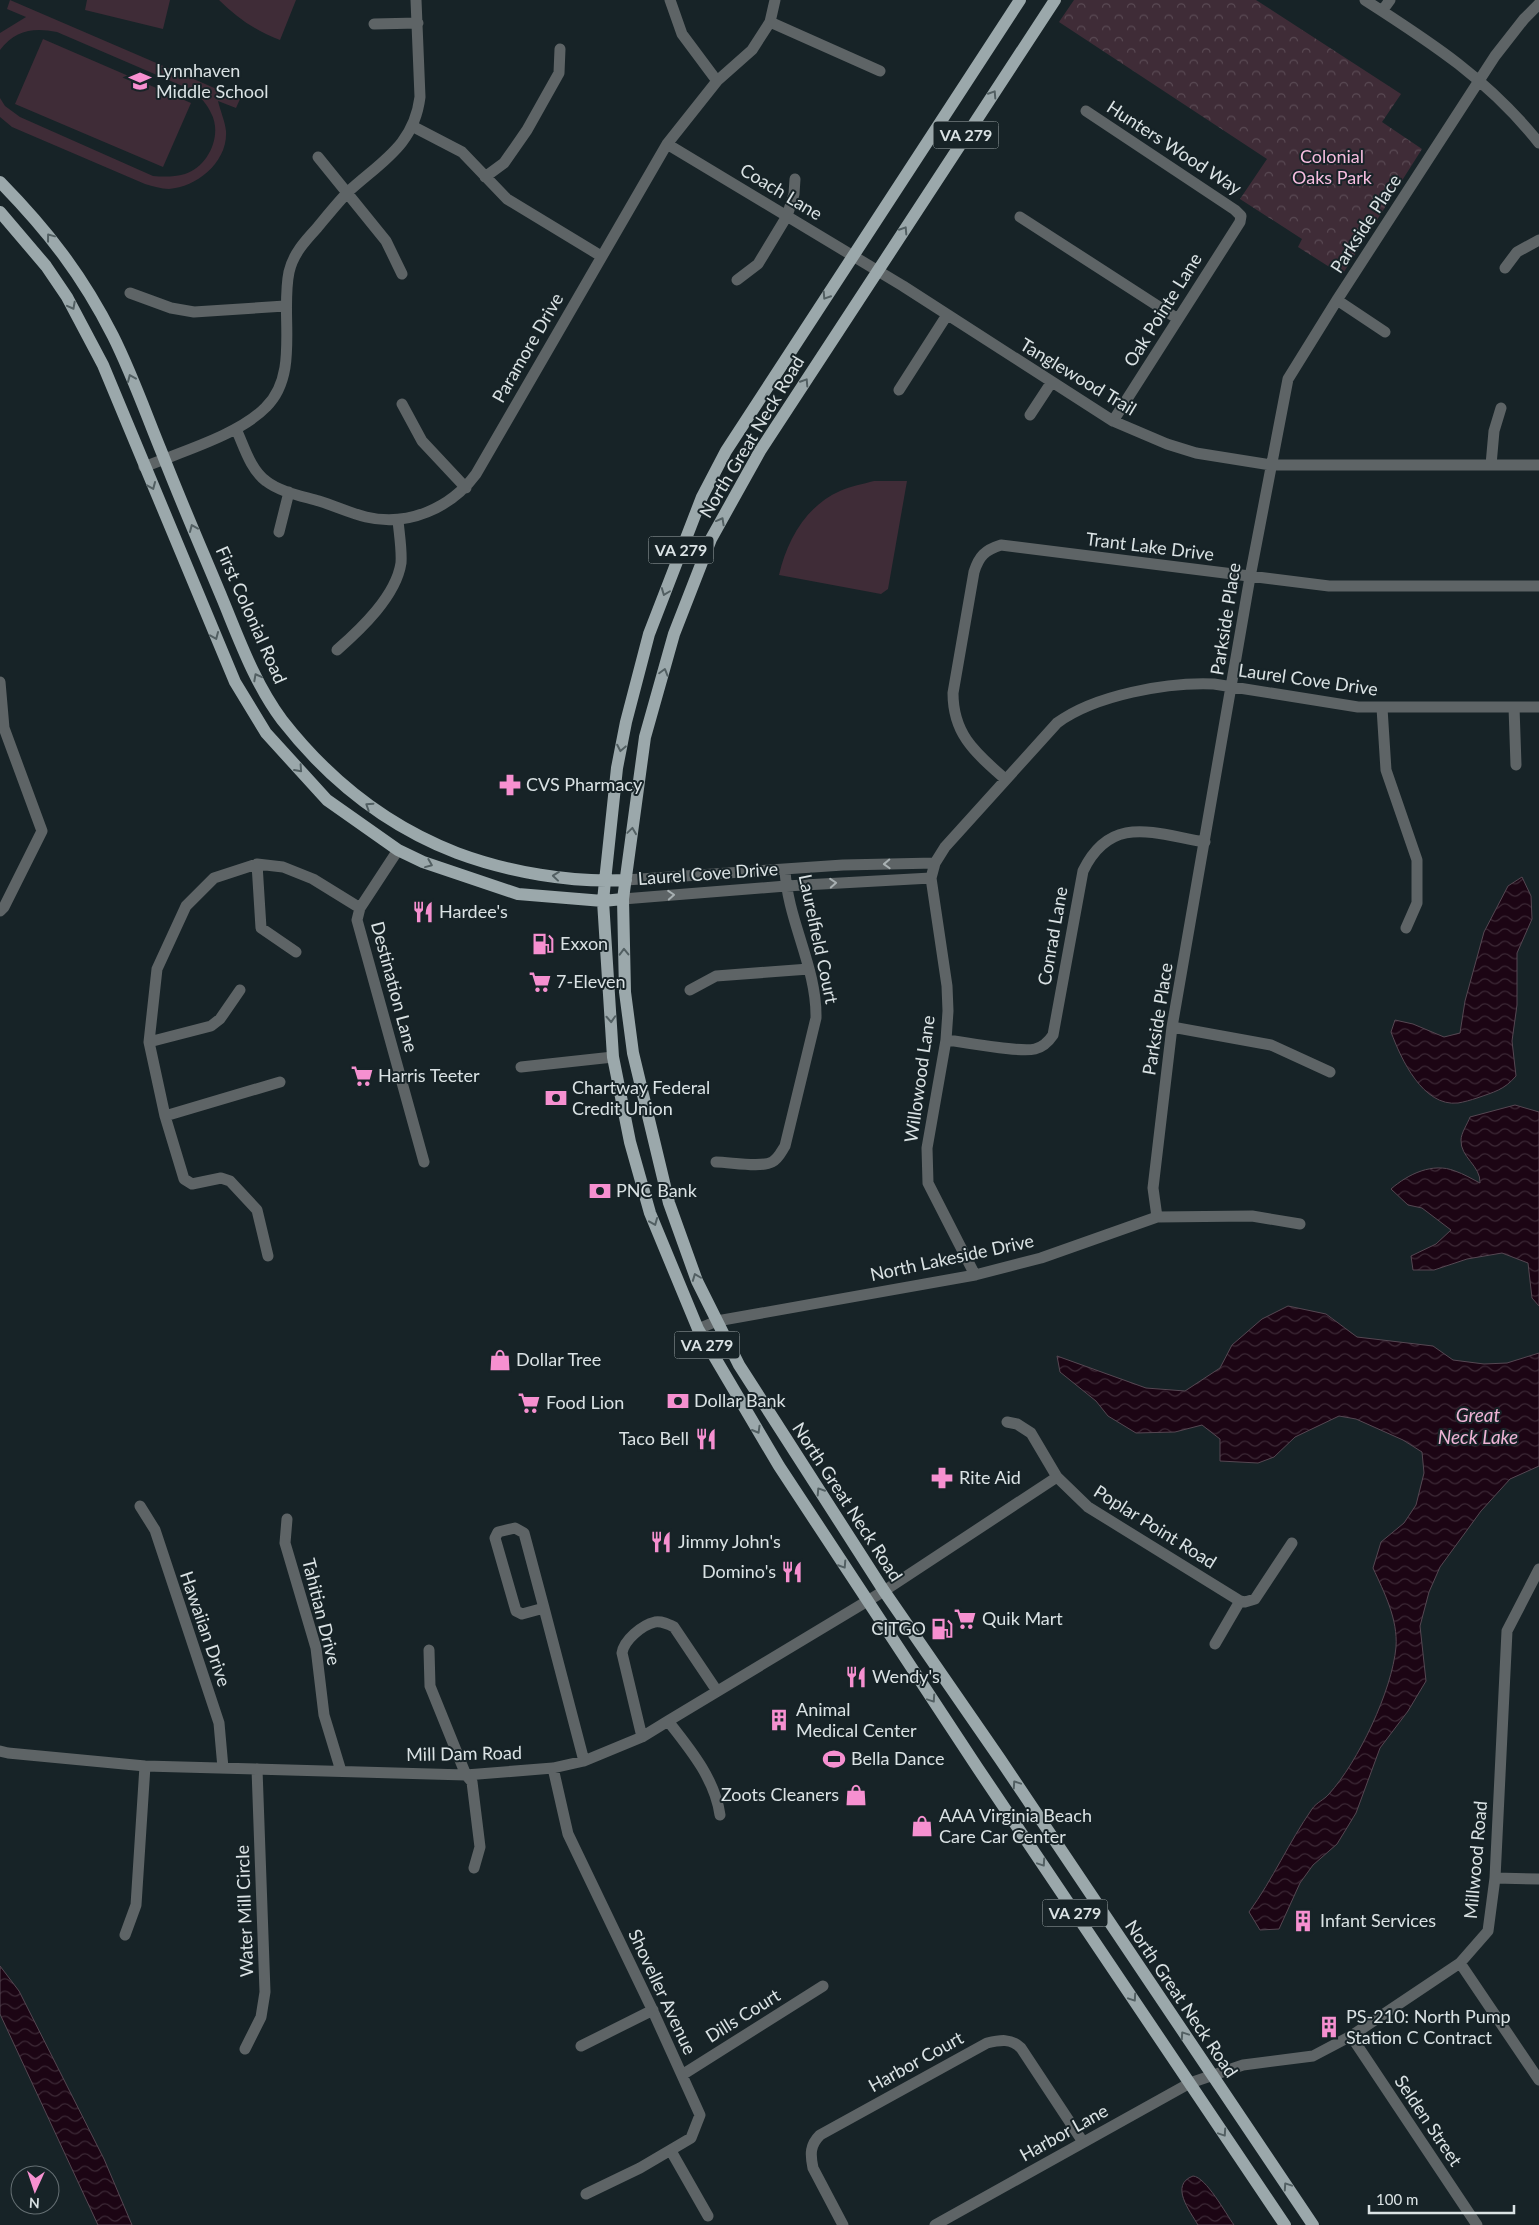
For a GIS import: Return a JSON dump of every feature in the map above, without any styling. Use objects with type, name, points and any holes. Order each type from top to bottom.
[{"type":"main road","name":"North Great Neck Road","points":[[1020,0],[726,451],[702,497],[649,634],[626,722],[617,768],[603,901],[613,1057],[630,1142],[650,1213],[698,1329],[779,1466],[866,1601],[1284,2225]]},
{"type":"main road","name":"North Great Neck Road","points":[[1055,0],[760,451],[711,539],[674,634],[645,737],[623,898],[625,992],[634,1061],[669,1203],[697,1281],[759,1399],[884,1591],[1005,1767],[1313,2225]]},
{"type":"main road","name":"First Colonial Road","points":[[0,182],[36,219],[78,274],[114,337],[248,659],[282,719],[322,766],[361,801],[410,832],[441,847],[480,862],[515,870],[605,881],[626,880]]},
{"type":"main road","points":[[0,212],[46,266],[67,297],[103,365],[234,682],[266,734],[327,800],[398,850],[450,873],[518,894],[603,901],[623,898]]},
{"type":"street","points":[[144,468],[236,429],[267,407],[282,382],[287,347],[285,306],[290,271],[299,248],[348,192],[399,148],[412,126],[418,110],[420,97],[416,0]]},
{"type":"street","points":[[670,0],[682,34],[717,81]]},
{"type":"street","name":"Paramore Drive","points":[[236,429],[255,471],[267,482],[289,492],[368,517],[398,520],[430,512],[451,500],[466,488],[667,144],[717,81],[752,50],[770,22],[776,0]]},
{"type":"street","points":[[1365,0],[1448,55],[1480,80],[1507,106],[1539,143]]},
{"type":"street","points":[[1382,11],[1390,0]]},
{"type":"street","name":"Parkside Place","points":[[1157,1218],[1153,1188],[1172,1027],[1233,687],[1250,577],[1288,379],[1500,49],[1524,19],[1539,4]]},
{"type":"street","points":[[770,22],[880,71]]},
{"type":"street","points":[[374,24],[418,23]]},
{"type":"street","points":[[486,177],[504,162],[527,130],[559,72],[560,49]]},
{"type":"street","name":"Hunters Wood Way","points":[[1086,111],[1235,210],[1241,216]]},
{"type":"street","points":[[412,126],[462,152],[506,199],[601,256]]},
{"type":"street","name":"Coach Lane","points":[[667,144],[877,270]]},
{"type":"street","points":[[318,157],[386,241],[402,274]]},
{"type":"street","points":[[737,280],[758,264],[787,216],[794,194],[795,179]]},
{"type":"street","name":"Oak Pointe Lane","points":[[1113,421],[1240,222],[1241,216]]},
{"type":"street","points":[[1020,217],[1178,319]]},
{"type":"street","points":[[1505,268],[1517,252],[1539,240]]},
{"type":"street","name":"Tanglewood Trail","points":[[877,270],[1113,421],[1167,444],[1196,453],[1228,460],[1271,465],[1539,465]]},
{"type":"street","points":[[130,293],[171,308],[194,312],[285,306]]},
{"type":"street","points":[[1337,300],[1385,332]]},
{"type":"street","points":[[899,390],[947,315]]},
{"type":"street","points":[[1030,416],[1051,383]]},
{"type":"street","points":[[402,404],[422,441],[466,488]]},
{"type":"street","points":[[1491,465],[1494,431],[1501,408]]},
{"type":"street","points":[[279,532],[289,492]]},
{"type":"street","points":[[337,650],[362,628],[395,583],[401,562],[398,520]]},
{"type":"street","name":"Trant Lake Drive","points":[[1004,779],[978,755],[960,730],[953,706],[954,684],[974,572],[978,559],[991,548],[1001,545],[1329,586],[1539,586]]},
{"type":"street","points":[[0,682],[4,728],[42,831],[4,907],[0,911]]},
{"type":"street","name":"Laurel Cove Drive","points":[[623,898],[931,878],[936,863],[945,847],[1056,723],[1080,708],[1129,694],[1180,684],[1214,684],[1347,706],[1382,708],[1539,707]]},
{"type":"street","points":[[1514,707],[1516,765]]},
{"type":"street","points":[[1382,708],[1386,770],[1417,860],[1417,903],[1406,928]]},
{"type":"street","name":"Conrad Lane","points":[[946,1040],[1022,1050],[1035,1049],[1047,1043],[1054,1036],[1083,871],[1090,856],[1100,845],[1114,836],[1128,831],[1141,831],[1205,842]]},
{"type":"street","name":"Destination Lane","points":[[398,850],[360,908],[357,920],[424,1162]]},
{"type":"street","name":"Laurel Cove Drive","points":[[626,880],[785,869],[936,863]]},
{"type":"street","points":[[257,864],[261,928],[296,952]]},
{"type":"street","name":"Destination Lane","points":[[268,1256],[257,1210],[230,1182],[221,1178],[192,1184],[184,1179],[165,1116],[149,1042],[157,969],[186,906],[214,878],[257,864],[283,867],[360,908]]},
{"type":"street","name":"Laurelfield Court","points":[[716,1162],[761,1164],[771,1162],[779,1156],[785,1146],[816,1018],[816,1005],[809,969],[786,886],[785,869]]},
{"type":"street","name":"Willowood Lane","points":[[931,878],[947,986],[948,1011],[946,1040],[927,1148],[928,1183],[975,1275]]},
{"type":"street","points":[[690,990],[716,976],[809,969]]},
{"type":"street","points":[[149,1042],[211,1026],[220,1019],[240,990]]},
{"type":"street","points":[[1172,1027],[1271,1045],[1330,1072]]},
{"type":"street","points":[[521,1066],[613,1057]]},
{"type":"street","points":[[165,1116],[280,1082]]},
{"type":"street","name":"North Lakeside Drive","points":[[698,1329],[716,1320],[975,1275],[1041,1258],[1157,1218],[1252,1216],[1300,1224]]},
{"type":"street","name":"Poplar Point Road","points":[[1007,1422],[1017,1424],[1031,1433],[1057,1477],[1072,1494],[1098,1514],[1240,1601]]},
{"type":"street","points":[[884,1591],[1057,1477]]},
{"type":"street","name":"Hawaiian Drive","points":[[140,1506],[155,1530],[219,1723],[223,1768]]},
{"type":"street","name":"Tahitian Drive","points":[[287,1519],[285,1543],[316,1648],[324,1715],[341,1772]]},
{"type":"street","points":[[544,1608],[522,1614],[516,1611],[495,1538],[498,1532],[515,1528],[524,1533],[544,1608],[584,1761]]},
{"type":"street","points":[[1215,1644],[1240,1601],[1246,1602],[1255,1599],[1292,1543]]},
{"type":"street","name":"Millwood Road","points":[[1211,2076],[1242,2065],[1313,2056],[1351,2036],[1460,1963],[1488,1931],[1495,1878],[1507,1631],[1539,1569]]},
{"type":"street","name":"Mill Dam Road","points":[[0,1751],[145,1766],[466,1775],[553,1768],[584,1761],[642,1737],[884,1591]]},
{"type":"street","points":[[642,1737],[622,1653],[623,1645],[637,1632],[654,1622],[664,1622],[674,1627],[717,1691]]},
{"type":"street","points":[[428,1650],[430,1686],[466,1775],[472,1782],[480,1847],[474,1868]]},
{"type":"street","points":[[668,1721],[715,1791],[720,1815]]},
{"type":"street","points":[[125,1935],[136,1906],[145,1766]]},
{"type":"street","name":"Shoveller Avenue","points":[[553,1768],[568,1834],[700,2116],[691,2138],[671,2151],[586,2194]]},
{"type":"street","name":"Water Mill Circle","points":[[245,2049],[261,2017],[265,1992],[257,1769]]},
{"type":"street","points":[[1495,1878],[1539,1879]]},
{"type":"street","points":[[1460,1963],[1539,2080]]},
{"type":"street","name":"Dills Court","points":[[682,2075],[823,1986]]},
{"type":"street","points":[[581,2046],[652,2010]]},
{"type":"street","name":"Selden Street","points":[[1351,2036],[1478,2225]]},
{"type":"street","name":"Harbor Court","points":[[843,2225],[813,2168],[810,2157],[814,2141],[820,2135],[988,2043],[1001,2040],[1016,2043],[1083,2142]]},
{"type":"street","name":"Harbor Lane","points":[[935,2225],[1190,2083],[1211,2076]]},
{"type":"street","points":[[671,2151],[708,2216]]},
{"type":"green space","points":[[10,0],[240,99],[236,108],[218,101],[225,123],[225,142],[222,153],[209,171],[200,178],[180,187],[169,189],[145,184],[12,127],[0,117],[0,98],[5,106],[20,117],[153,176],[161,177],[185,174],[200,165],[211,149],[215,131],[214,122],[209,110],[204,101],[194,91],[57,32],[33,30],[19,34],[0,50],[0,33],[26,17],[7,9]]},
{"type":"green space","points":[[87,0],[170,0],[163,29],[85,10]]},
{"type":"green space","points":[[219,0],[296,0],[280,40],[247,23]]},
{"type":"green space","name":"Colonial Oaks Park","points":[[1074,0],[1256,0],[1401,94],[1382,122],[1422,149],[1342,275],[1298,247],[1302,239],[1240,199],[1267,159],[1059,22]]},
{"type":"green space","points":[[43,39],[191,103],[163,167],[15,104]]},
{"type":"green space","points":[[874,481],[907,481],[888,589],[881,594],[779,575],[793,537],[808,515],[817,506],[828,497],[840,491]]},
{"type":"water","points":[[1522,877],[1531,896],[1532,919],[1517,953],[1517,1005],[1512,1041],[1516,1076],[1503,1088],[1489,1094],[1460,1103],[1445,1102],[1434,1097],[1424,1089],[1407,1067],[1391,1032],[1395,1020],[1413,1024],[1444,1037],[1460,1033],[1465,1001],[1484,932],[1508,886]]},
{"type":"water","points":[[1515,1105],[1539,1112],[1539,1306],[1532,1298],[1528,1263],[1502,1253],[1467,1259],[1434,1270],[1413,1270],[1411,1256],[1436,1244],[1451,1230],[1422,1208],[1408,1205],[1391,1189],[1413,1174],[1438,1168],[1455,1171],[1480,1183],[1477,1172],[1462,1146],[1461,1137],[1463,1131],[1470,1117]]},
{"type":"water","name":"Great Neck Lake","points":[[1288,1306],[1326,1314],[1357,1337],[1433,1346],[1453,1360],[1484,1364],[1507,1363],[1539,1353],[1539,1466],[1510,1479],[1481,1511],[1440,1567],[1429,1592],[1420,1626],[1426,1681],[1408,1711],[1380,1748],[1356,1813],[1337,1844],[1313,1865],[1300,1883],[1279,1929],[1260,1930],[1249,1912],[1312,1809],[1329,1794],[1351,1764],[1372,1725],[1388,1684],[1396,1647],[1395,1626],[1382,1587],[1373,1568],[1381,1542],[1404,1523],[1416,1505],[1424,1473],[1422,1452],[1403,1440],[1356,1419],[1339,1416],[1295,1437],[1274,1457],[1258,1463],[1220,1461],[1220,1439],[1202,1425],[1175,1432],[1136,1433],[1108,1416],[1096,1401],[1060,1372],[1057,1356],[1146,1388],[1185,1391],[1220,1368],[1232,1345],[1262,1319]]},
{"type":"water","points":[[0,1966],[19,1991],[104,2159],[132,2225],[98,2225],[0,2014]]},
{"type":"water","points":[[1193,2176],[1210,2189],[1234,2225],[1198,2225],[1187,2206],[1182,2192],[1186,2180]]},
{"type":"place","name":"Lynnhaven Middle School","points":[[140,81]]},
{"type":"place","name":"CVS Pharmacy","points":[[510,785]]},
{"type":"place","name":"Hardee's","points":[[423,912]]},
{"type":"place","name":"Exxon","points":[[543,944]]},
{"type":"place","name":"7-Eleven","points":[[540,982]]},
{"type":"place","name":"Harris Teeter","points":[[362,1076]]},
{"type":"place","name":"Chartway Federal Credit Union","points":[[556,1098]]},
{"type":"place","name":"PNC Bank","points":[[600,1191]]},
{"type":"place","name":"Dollar Tree","points":[[500,1360]]},
{"type":"place","name":"Dollar Bank","points":[[678,1401]]},
{"type":"place","name":"Food Lion","points":[[529,1403]]},
{"type":"place","name":"Taco Bell","points":[[706,1439]]},
{"type":"place","name":"Rite Aid","points":[[942,1478]]},
{"type":"place","name":"Jimmy John's","points":[[661,1542]]},
{"type":"place","name":"Domino's","points":[[792,1572]]},
{"type":"place","name":"Quik Mart","points":[[965,1619]]},
{"type":"place","name":"CITGO","points":[[942,1629]]},
{"type":"place","name":"Wendy's","points":[[856,1677]]},
{"type":"place","name":"Animal Medical Center","points":[[779,1720]]},
{"type":"place","name":"Bella Dance","points":[[834,1759]]},
{"type":"place","name":"Zoots Cleaners","points":[[856,1795]]},
{"type":"place","name":"AAA Virginia Beach Care Car Center","points":[[922,1826]]},
{"type":"place","name":"Infant Services","points":[[1303,1921]]},
{"type":"place","name":"PS-210: North Pump Station C Contract","points":[[1329,2027]]}]
